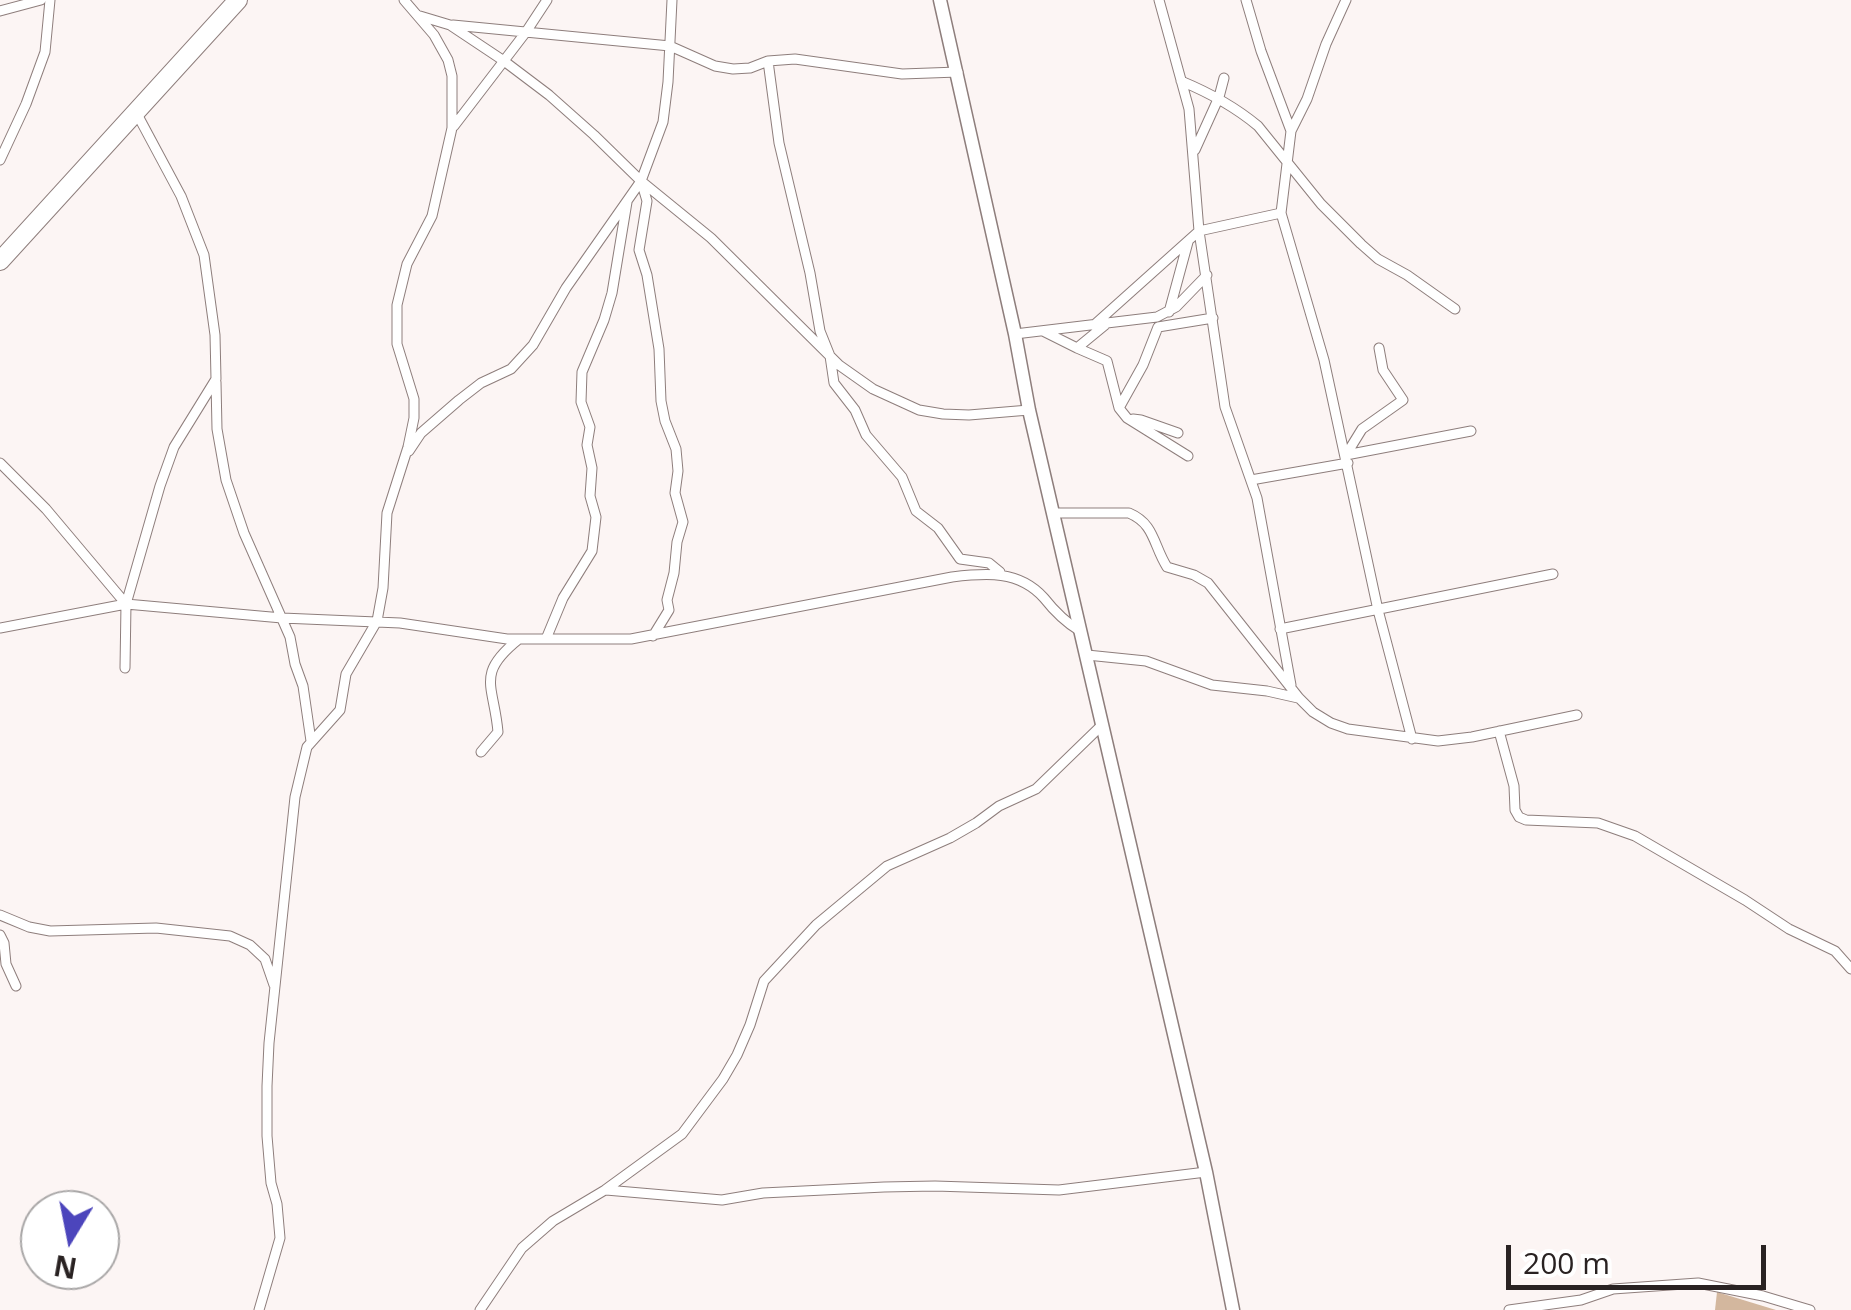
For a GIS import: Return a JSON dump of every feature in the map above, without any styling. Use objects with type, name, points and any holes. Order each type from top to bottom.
[{"type":"highway","points":[[0,262],[238,0]]},
{"type":"main road","points":[[940,0],[1234,1310]]},
{"type":"street","points":[[0,10],[42,0]]},
{"type":"street","points":[[0,160],[45,52],[50,0]]},
{"type":"street","points":[[259,1310],[280,1238],[267,1136],[269,1043],[295,797],[304,755],[311,741],[340,710],[346,674],[377,621],[387,513],[412,432],[414,399],[398,344],[397,305],[408,264],[432,216],[452,128],[452,76],[448,60],[434,35],[404,0]]},
{"type":"street","points":[[452,128],[547,0]]},
{"type":"street","points":[[402,462],[421,433],[481,383],[512,369],[533,345],[566,288],[641,181],[662,122],[672,0]]},
{"type":"street","points":[[1159,0],[1189,108],[1199,231],[1225,407],[1252,480],[1264,529],[1291,685]]},
{"type":"street","points":[[1246,0],[1291,131]]},
{"type":"street","points":[[1346,0],[1291,131],[1281,214],[1324,360],[1378,610],[1412,739]]},
{"type":"street","points":[[417,15],[450,25],[670,46],[715,66],[733,69],[795,59],[902,74],[958,72]]},
{"type":"street","points":[[450,25],[560,105],[641,181],[712,238],[830,356],[873,389],[919,410],[968,415],[1029,410]]},
{"type":"street","points":[[768,61],[784,170],[834,383],[856,410],[866,435],[902,477],[916,511],[938,528],[960,559],[989,563],[1002,574]]},
{"type":"street","points":[[1193,154],[1224,78]]},
{"type":"street","points":[[1181,81],[1219,97],[1258,126],[1321,204],[1361,244],[1455,309]]},
{"type":"street","points":[[136,112],[181,196],[204,255],[215,335],[217,429],[226,480],[290,637],[303,686],[311,741]]},
{"type":"street","points":[[641,181],[647,200],[639,250],[659,348],[664,421],[676,449],[674,493],[683,522],[666,600],[669,610],[653,636]]},
{"type":"street","points":[[546,639],[563,598],[592,550],[596,517],[590,496],[590,427],[581,402],[582,372],[612,292],[628,200]]},
{"type":"street","points":[[1094,324],[1199,231],[1281,214]]},
{"type":"street","points":[[1170,312],[1188,240]]},
{"type":"street","points":[[1015,334],[1157,317],[1170,312],[1206,275]]},
{"type":"street","points":[[1119,408],[1158,328],[1213,318]]},
{"type":"street","points":[[1077,348],[1107,323]]},
{"type":"street","points":[[1044,331],[1107,361],[1119,408],[1188,456]]},
{"type":"street","points":[[1347,459],[1362,429],[1403,400],[1383,370],[1379,348]]},
{"type":"street","points":[[126,668],[126,604],[160,486],[174,447],[216,379]]},
{"type":"street","points":[[1130,419],[1178,433]]},
{"type":"street","points":[[1252,480],[1471,431]]},
{"type":"street","points":[[0,463],[46,509],[126,604]]},
{"type":"street","points":[[1053,513],[1129,513],[1140,518],[1149,528],[1167,567],[1208,583],[1299,698],[1331,723],[1348,729],[1438,741],[1577,715]]},
{"type":"street","points":[[0,628],[126,604],[282,618],[377,621],[484,637],[631,639],[987,572],[1032,587],[1080,631]]},
{"type":"street","points":[[1280,630],[1553,574]]},
{"type":"street","points":[[481,752],[498,732],[489,677],[503,652],[520,639]]},
{"type":"street","points":[[1087,656],[1146,661],[1212,684],[1299,698]]},
{"type":"street","points":[[480,1310],[522,1248],[553,1221],[672,1142],[690,1123],[737,1055],[764,981],[816,925],[887,866],[950,838],[999,806],[1036,790],[1102,725]]},
{"type":"street","points":[[1500,731],[1519,817],[1598,824],[1635,836],[1789,929],[1834,951],[1851,968]]},
{"type":"street","points":[[0,915],[18,924],[50,930],[156,928],[230,936],[261,954],[275,988]]},
{"type":"street","points":[[0,935],[16,986]]},
{"type":"street","points":[[605,1190],[715,1200],[763,1193],[884,1187],[1059,1190],[1206,1172]]},
{"type":"street","points":[[1509,1310],[1580,1300],[1613,1289],[1698,1282],[1810,1310]]},
{"type":"shaded area","points":[[1717,1292],[1776,1310],[1715,1310]]}]
